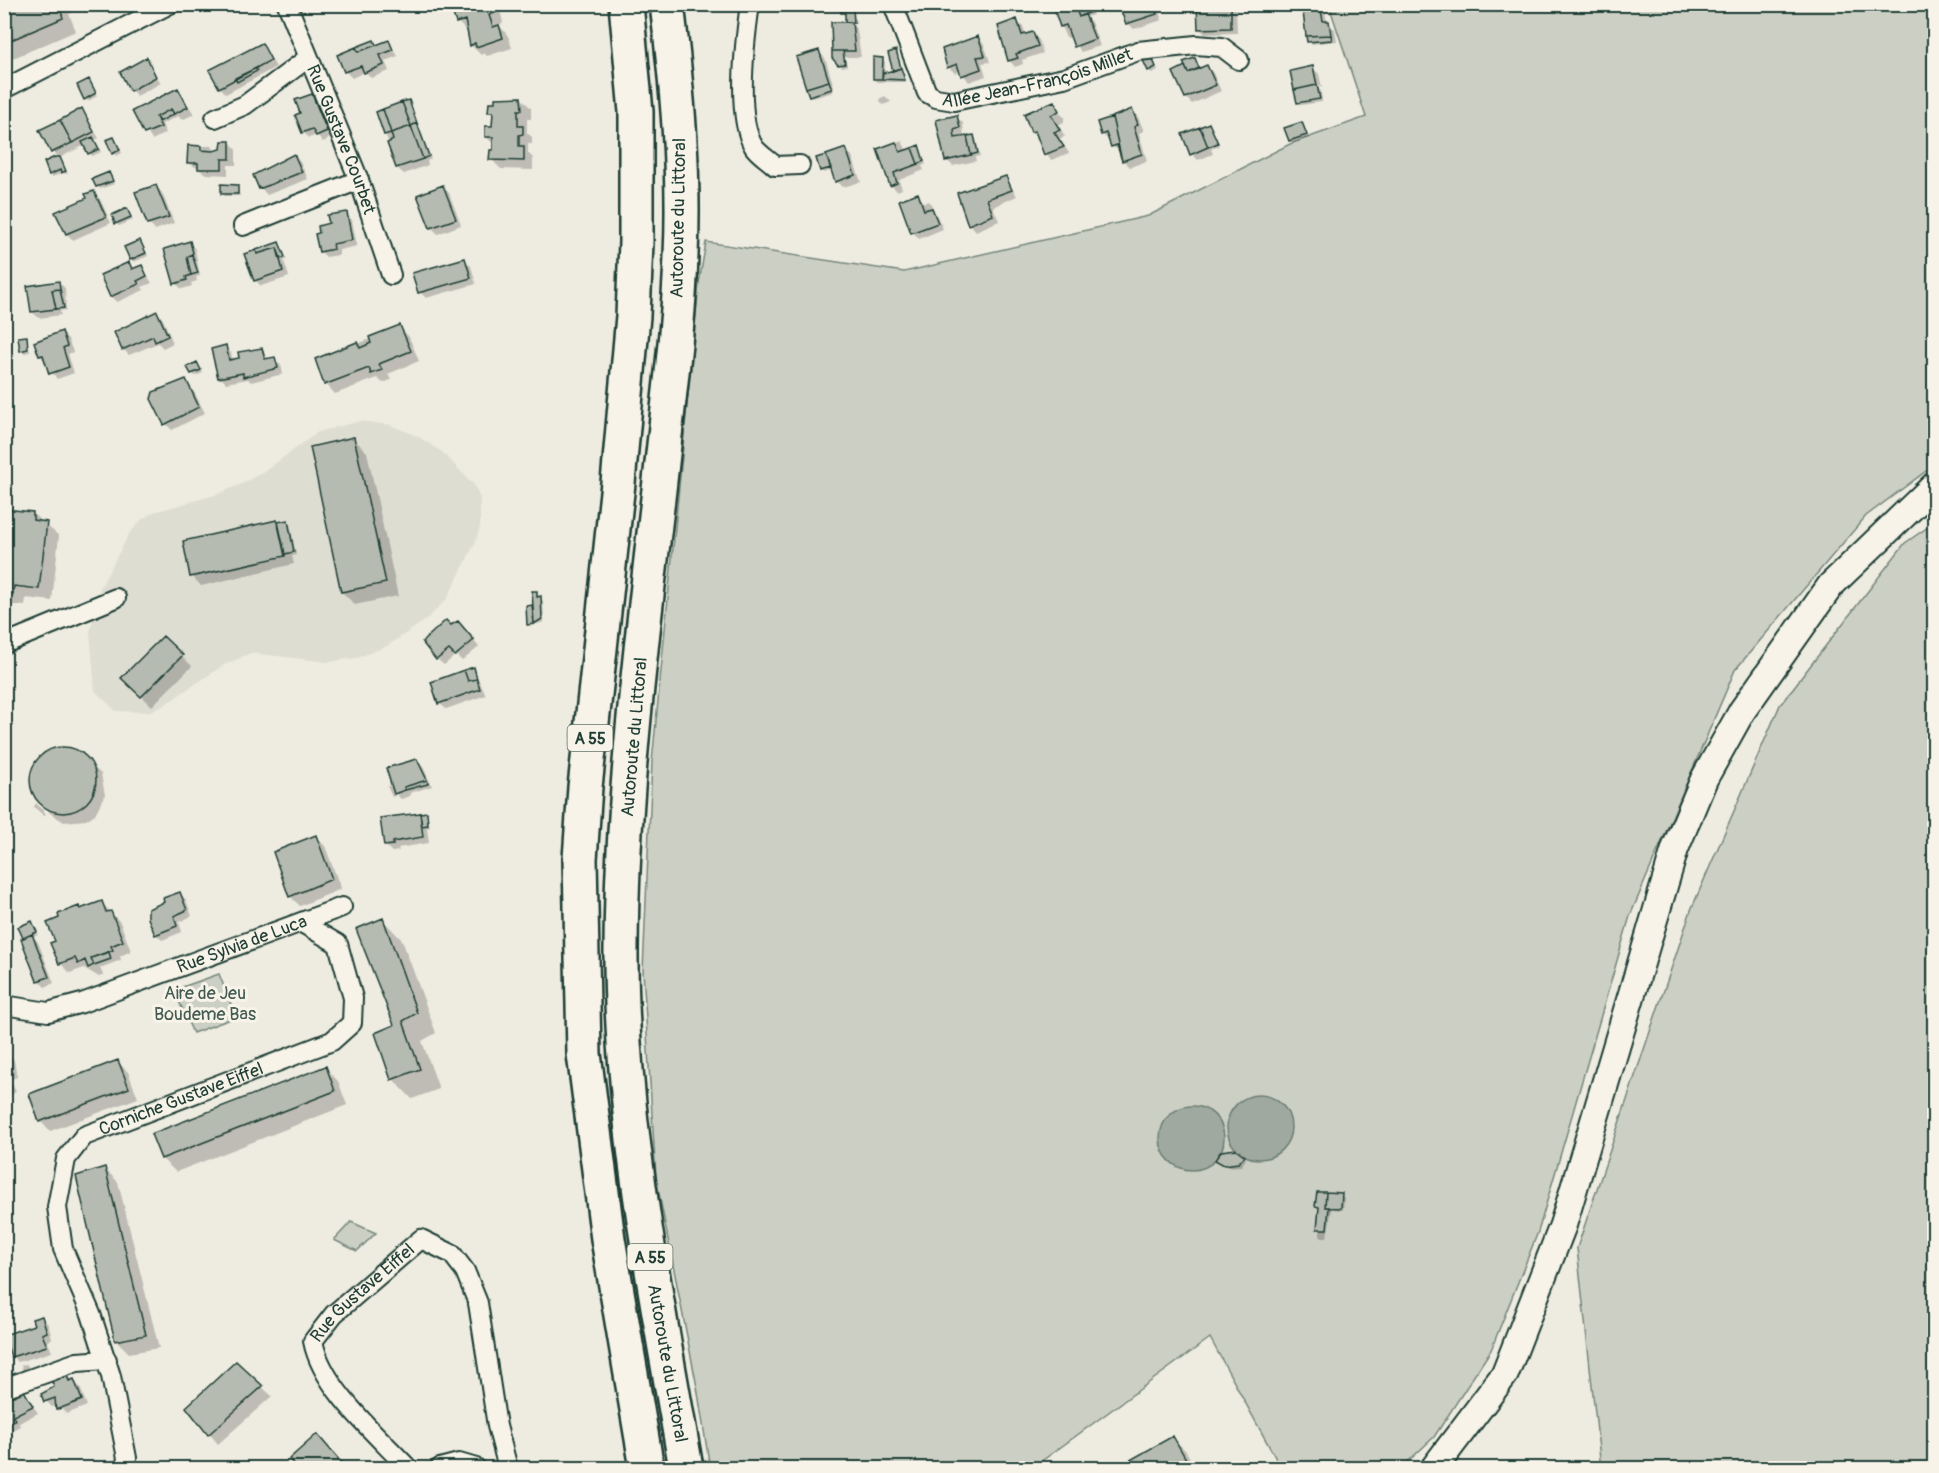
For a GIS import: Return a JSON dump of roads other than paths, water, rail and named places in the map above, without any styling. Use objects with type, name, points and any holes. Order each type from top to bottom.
[{"type":"highway","name":"A 55","points":[[626,4],[636,112],[636,242],[633,316],[618,483],[585,787],[580,859],[584,1054],[608,1239],[647,1468]]},
{"type":"highway","name":"Autoroute du Littoral","points":[[667,4],[679,100],[682,253],[674,350],[636,696],[621,949],[624,1044],[644,1217],[686,1468]]},
{"type":"main road","points":[[1434,1468],[1504,1374],[1513,1353],[1563,1225],[1676,849],[1704,779],[1742,711],[1832,585],[1935,486]]},
{"type":"street","points":[[4,89],[170,4]]},
{"type":"street","name":"Rue Gustave Courbet","points":[[287,4],[359,180],[391,275]]},
{"type":"street","points":[[750,4],[743,64],[743,108],[754,147],[775,166],[800,165]]},
{"type":"street","name":"Allée Jean-François Millet","points":[[893,4],[927,93],[936,99],[954,101],[1064,78],[1138,51],[1196,45],[1222,48],[1239,60]]},
{"type":"street","points":[[215,118],[245,105],[308,58]]},
{"type":"street","points":[[243,226],[359,180]]},
{"type":"street","points":[[4,644],[116,598]]},
{"type":"street","name":"Rue Sylvia de Luca","points":[[4,1005],[48,1012],[70,1006],[342,907]]},
{"type":"street","name":"Corniche Gustave Eiffel","points":[[125,1468],[127,1458],[107,1360],[91,1314],[63,1249],[57,1207],[66,1159],[84,1136],[332,1041],[352,1023],[353,998],[338,944],[302,923]]},
{"type":"street","name":"Rue Gustave Eiffel","points":[[408,1468],[327,1378],[316,1359],[313,1341],[334,1314],[421,1239],[452,1254],[465,1271],[478,1303],[497,1426],[508,1468]]},
{"type":"street","points":[[4,1388],[77,1362],[107,1360]]},
{"type":"street","points":[[440,1468],[459,1463],[476,1468]]},
{"type":"park label","name":"Aire de Jeu Boudeme Bas","points":[[205,1003]]}]
